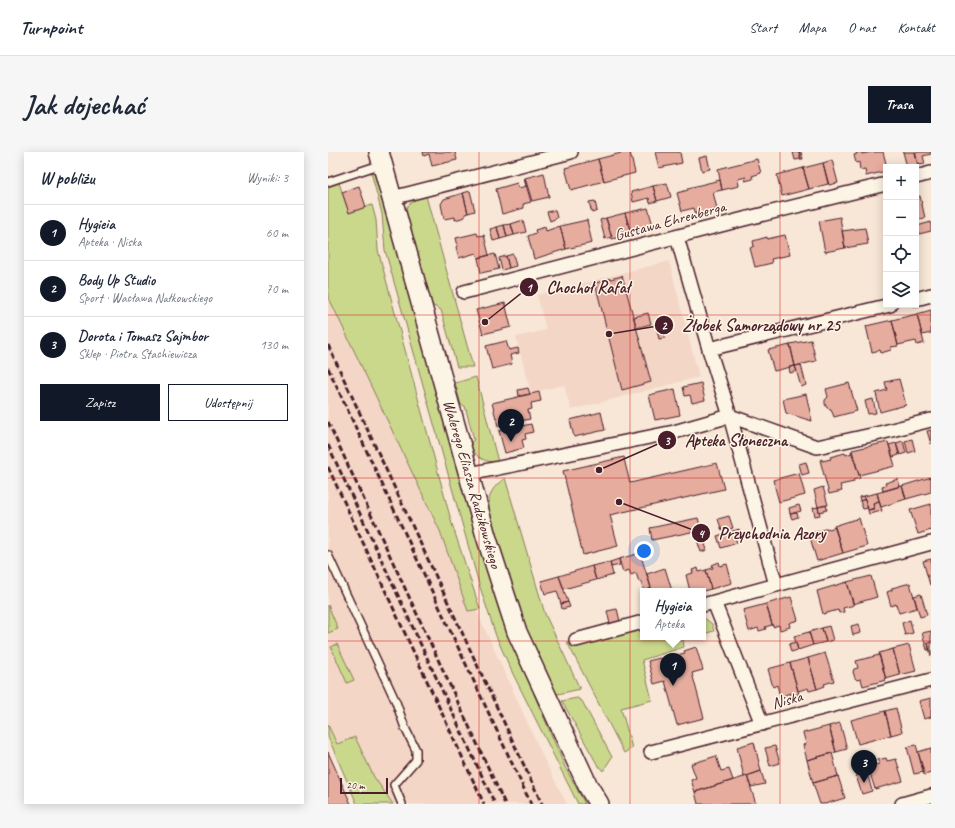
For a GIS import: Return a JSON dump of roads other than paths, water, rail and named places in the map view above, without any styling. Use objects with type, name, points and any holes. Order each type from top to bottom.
[{"type":"street","points":[[392,198],[571,152]]},
{"type":"street","name":"Walerego Eliasza Radzikowskiego","points":[[381,158],[488,543],[517,632],[588,786],[599,804]]},
{"type":"street","points":[[919,176],[931,173]]},
{"type":"street","name":"Gustawa Ehrenberga","points":[[464,292],[744,219],[883,185]]},
{"type":"street","points":[[677,237],[730,416],[776,585]]},
{"type":"street","points":[[919,297],[931,295]]},
{"type":"street","points":[[709,349],[883,307]]},
{"type":"street","points":[[469,474],[674,432],[730,416],[817,447],[931,420]]},
{"type":"street","points":[[762,724],[708,603],[931,543]]},
{"type":"street","points":[[576,640],[640,623]]},
{"type":"street","name":"Niska","points":[[651,752],[931,680]]},
{"type":"street","points":[[902,804],[931,796]]},
{"type":"lane","points":[[328,182],[381,158]]},
{"type":"lane","points":[[328,555],[396,702],[405,728],[416,750],[416,760],[394,785],[402,804]]},
{"type":"railway","points":[[328,345],[542,804]]},
{"type":"railway","points":[[328,368],[531,804]]},
{"type":"railway","points":[[328,422],[505,804]]},
{"type":"railway","points":[[328,445],[495,804]]},
{"type":"railway","points":[[328,467],[484,804]]},
{"type":"place","name":"Chochoł Rafał","points":[[485,322]]},
{"type":"place","name":"Żłobek Samorządowy nr 25","points":[[609,334]]},
{"type":"place","name":"Body Up Studio","points":[[511,442]]},
{"type":"place","name":"Apteka Słoneczna","points":[[599,470]]},
{"type":"place","name":"Przychodnia Azory","points":[[619,502]]},
{"type":"place","name":"Hygieia","points":[[673,686]]},
{"type":"place","name":"Dorota i Tomasz Sajmbor","points":[[864,783]]}]
